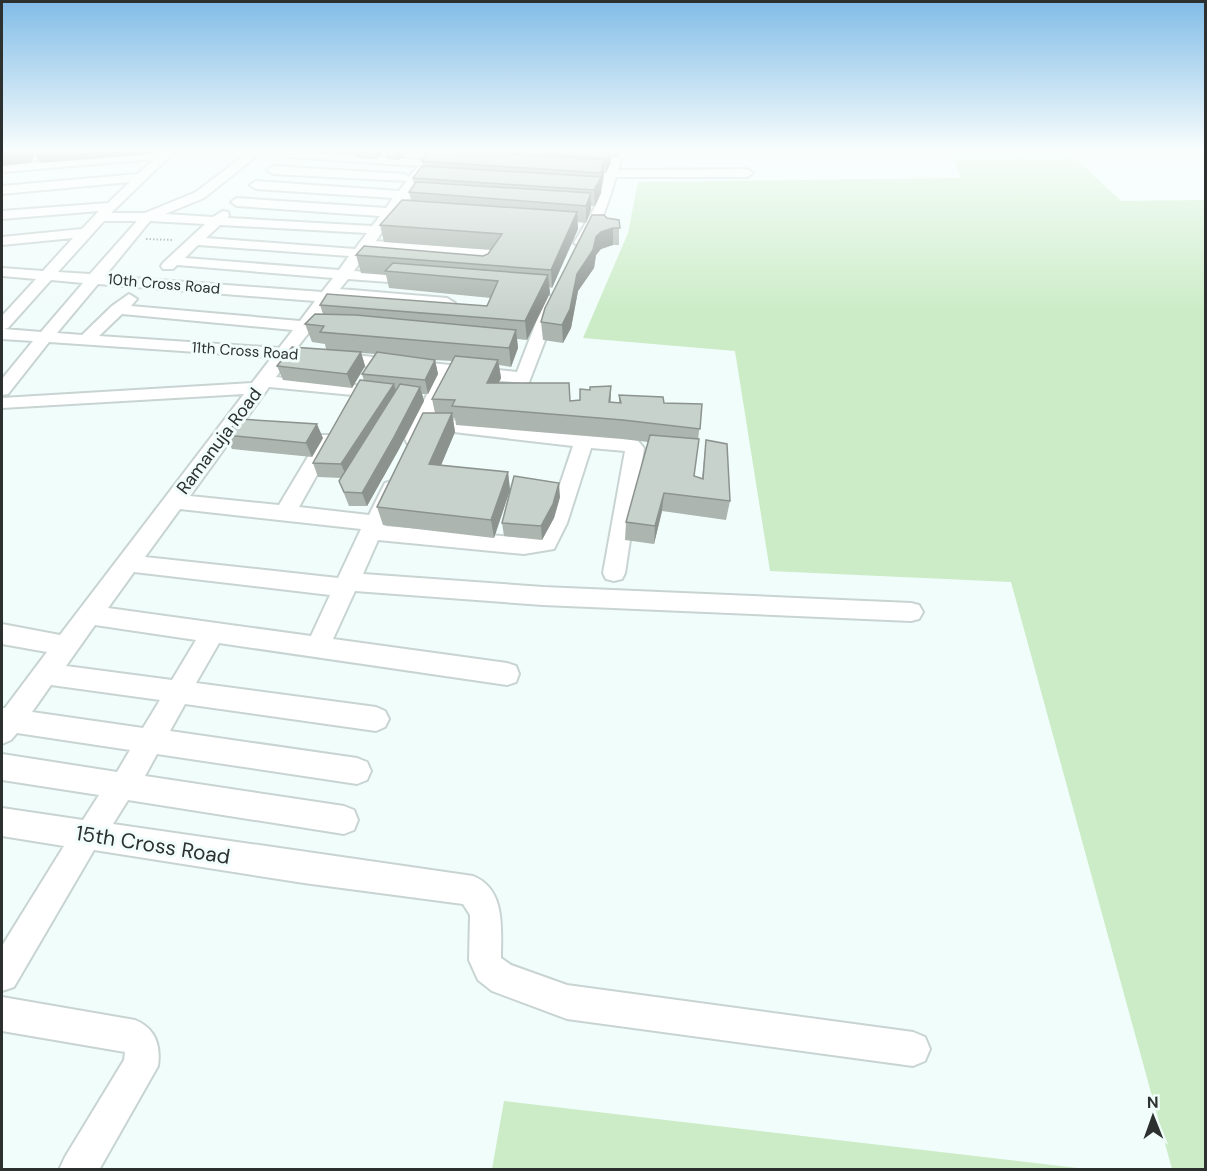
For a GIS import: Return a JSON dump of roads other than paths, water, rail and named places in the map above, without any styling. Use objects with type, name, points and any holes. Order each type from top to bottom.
[{"type":"street","points":[[38,205],[112,206]]},
{"type":"street","points":[[2,390],[147,217],[177,205]]},
{"type":"street","points":[[85,340],[234,205]]},
{"type":"street","points":[[277,205],[413,214]]},
{"type":"street","name":"Ramanuja Road","points":[[4,724],[46,674],[395,205]]},
{"type":"street","points":[[572,259],[583,227],[595,205]]},
{"type":"street","points":[[2,325],[112,206]]},
{"type":"street","points":[[2,228],[99,218],[147,217],[217,220],[361,253],[426,281]]},
{"type":"street","points":[[2,241],[85,233]]},
{"type":"street","points":[[2,272],[39,237]]},
{"type":"street","points":[[193,242],[361,253]]},
{"type":"street","points":[[174,261],[361,253],[491,253],[482,269],[459,267]]},
{"type":"street","name":"10th Cross Road","points":[[2,272],[96,278],[324,300]]},
{"type":"street","name":"11th Cross Road","points":[[2,334],[285,353],[523,378],[529,346],[553,287]]},
{"type":"street","points":[[324,300],[467,305]]},
{"type":"street","points":[[324,300],[341,310]]},
{"type":"street","points":[[117,309],[328,328]]},
{"type":"street","points":[[285,513],[376,362]]},
{"type":"street","points":[[408,453],[447,370]]},
{"type":"street","points":[[2,403],[261,385],[433,399]]},
{"type":"street","points":[[422,423],[652,447]]},
{"type":"street","points":[[174,501],[285,513],[373,527],[524,546],[546,543],[557,523],[584,441]]},
{"type":"street","points":[[614,573],[635,448],[631,445]]},
{"type":"street","points":[[318,646],[399,473]]},
{"type":"street","points":[[549,485],[570,486]]},
{"type":"street","points":[[129,562],[346,585],[911,612]]},
{"type":"street","points":[[89,615],[507,674]]},
{"type":"street","points":[[2,975],[87,835],[90,835],[124,786],[177,690],[213,632]]},
{"type":"street","points":[[2,634],[67,646]]},
{"type":"street","points":[[46,674],[177,690],[376,719]]},
{"type":"street","points":[[4,724],[149,741],[357,771]]},
{"type":"street","points":[[2,767],[344,820]]},
{"type":"street","name":"15th Cross Road","points":[[2,822],[304,868],[462,888],[473,891],[486,912],[485,960],[489,969],[504,979],[567,1002],[913,1049]]},
{"type":"street","points":[[2,1014],[135,1037],[140,1042],[144,1052],[141,1066],[78,1170]]}]
